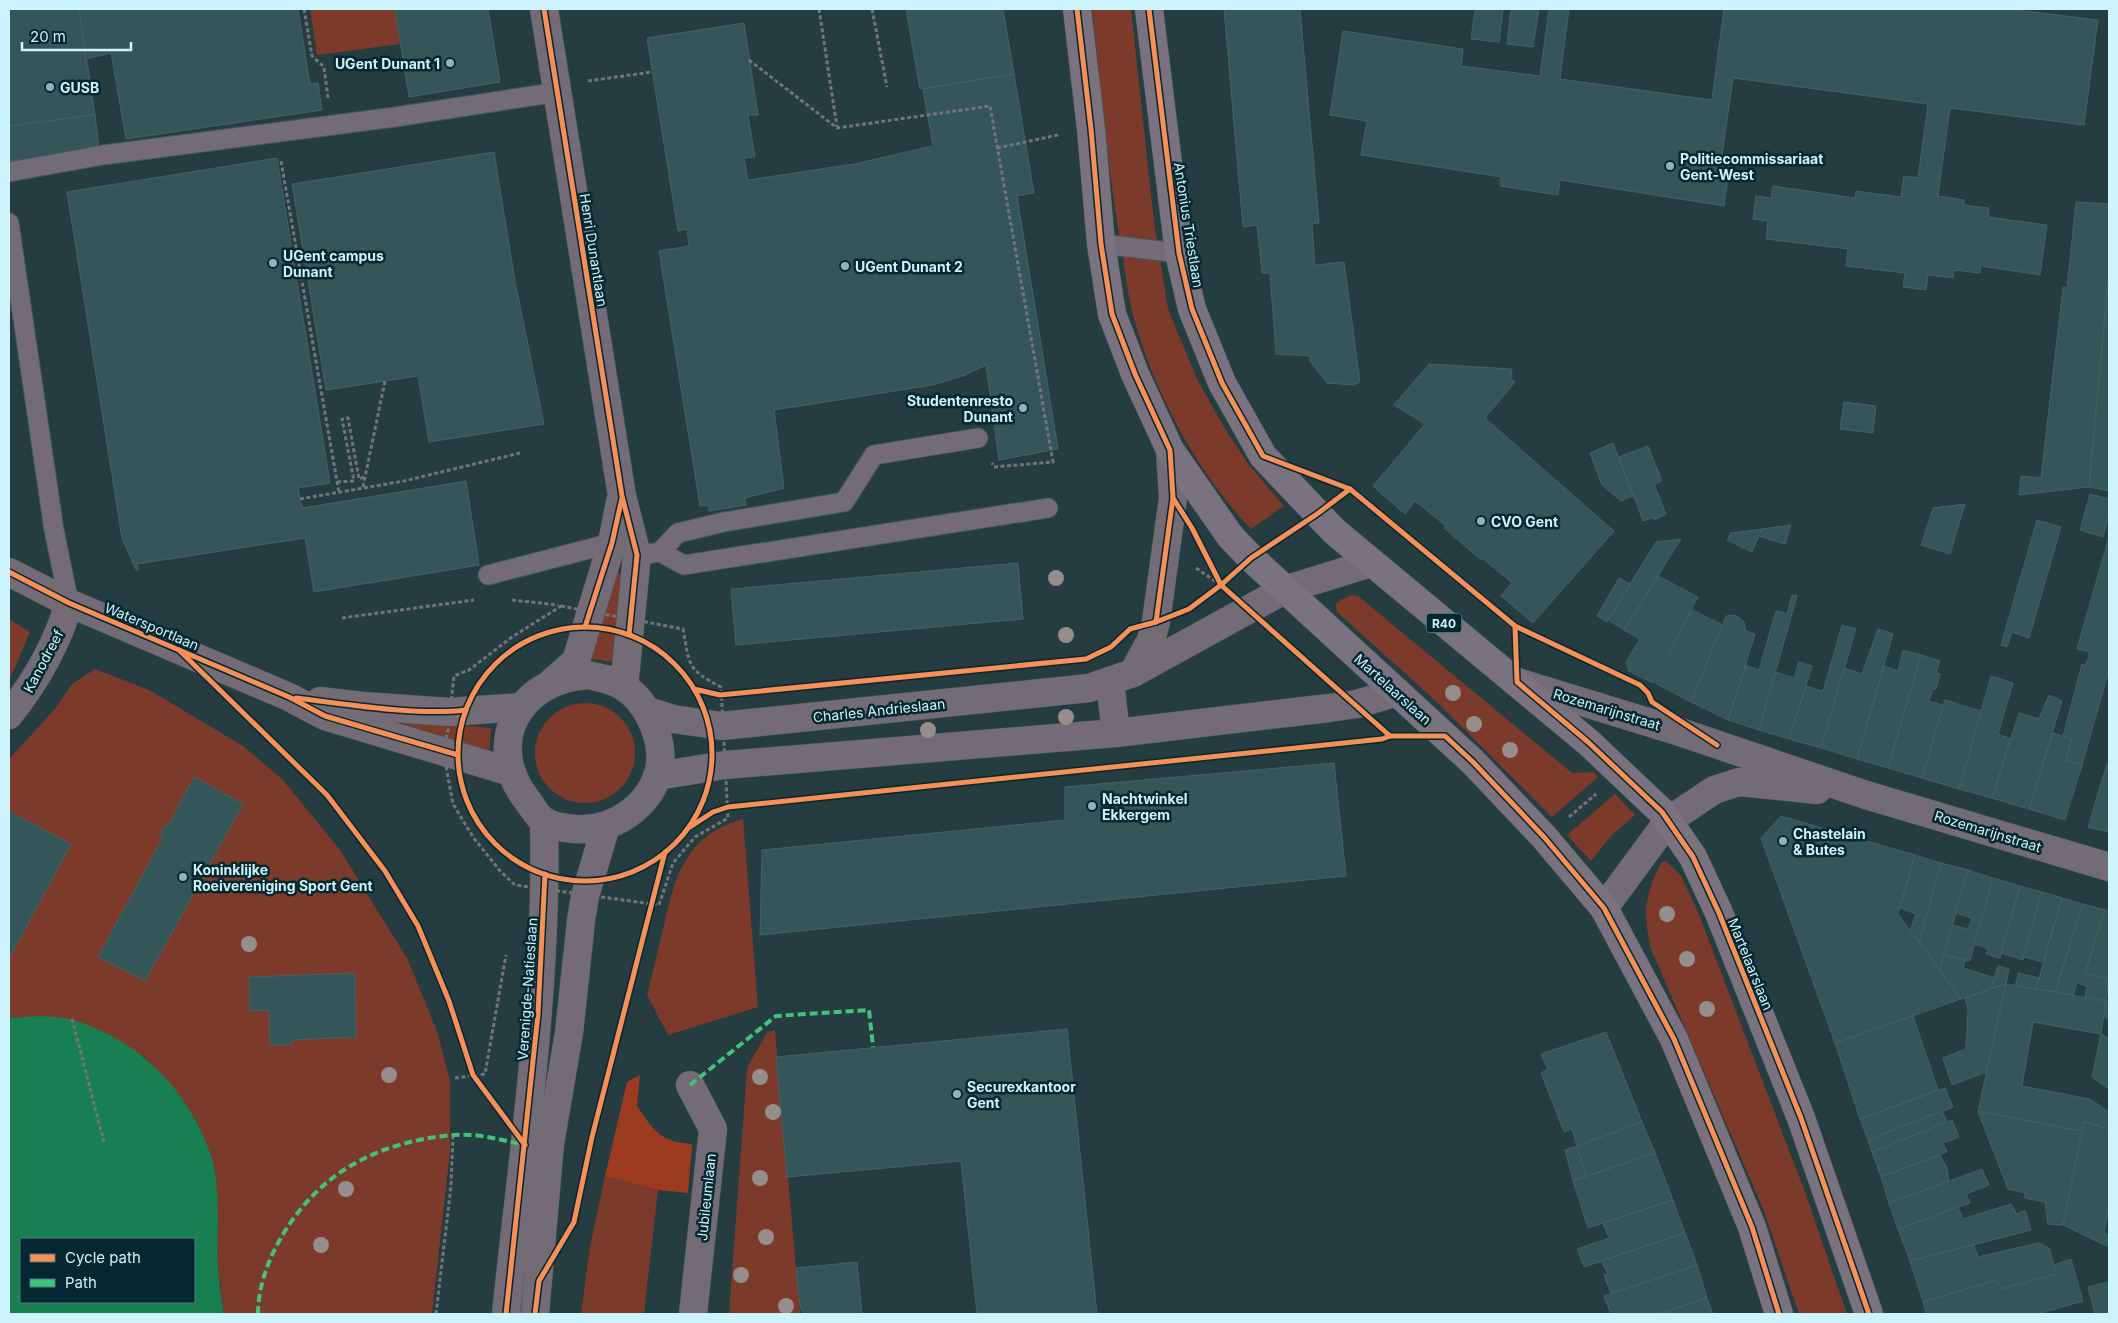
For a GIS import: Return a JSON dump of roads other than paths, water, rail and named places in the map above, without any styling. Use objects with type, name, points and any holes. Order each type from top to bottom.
[{"type":"main road","points":[[1077,9],[1091,129],[1101,244],[1112,314],[1135,374],[1170,450],[1230,536],[1284,590]]},
{"type":"main road","name":"Antonius Triestlaan","points":[[1149,9],[1179,252],[1192,309],[1222,383],[1263,456],[1317,514],[1371,563],[1517,682]]},
{"type":"main road","name":"Martelaarslaan","points":[[1284,590],[1473,762],[1544,838],[1604,908],[1674,1038],[1752,1227],[1779,1314]]},
{"type":"main road","name":"Martelaarslaan","points":[[1517,682],[1622,772],[1662,812],[1693,858],[1719,913],[1801,1118],[1869,1314]]},
{"type":"street","name":"Henri Dunantlaan","points":[[544,9],[622,496],[648,554],[631,619],[624,687]]},
{"type":"street","points":[[1116,733],[1122,677],[1151,640],[1156,622],[1173,498],[1170,450]]},
{"type":"street","name":"Henri Dunantlaan","points":[[551,682],[576,661],[612,543],[622,496]]},
{"type":"street","name":"Charles Andrieslaan","points":[[648,711],[673,719],[722,726],[1079,689],[1122,677],[1284,590],[1371,563]]},
{"type":"street","name":"Watersportlaan","points":[[9,572],[69,603],[289,697],[325,716],[511,772]]},
{"type":"street","name":"Kanodreef","points":[[9,715],[33,685],[58,636],[69,603]]},
{"type":"street","name":"Charles Andrieslaan","points":[[588,675],[607,679],[624,687],[648,711],[660,743],[657,776],[638,808],[606,826],[583,830],[544,821],[514,784],[506,751],[512,723],[528,699],[551,682],[570,676],[588,675]]},
{"type":"street","name":"Rozemarijnstraat","points":[[1517,682],[1678,731],[1866,795],[2109,867]]},
{"type":"street","points":[[657,776],[725,766],[1116,733],[1338,707],[1356,704],[1397,692]]},
{"type":"street","name":"Watersportlaan","points":[[289,697],[363,706],[449,712],[522,707]]},
{"type":"street","name":"Rozemarijnstraat","points":[[1604,908],[1668,821],[1714,790],[1739,782],[1866,795]]},
{"type":"street","name":"Verenigde-Natieslaan","points":[[506,1314],[534,1062],[545,890],[544,821]]},
{"type":"street","points":[[535,1314],[550,1144],[570,1033],[585,896],[606,826]]},
{"type":"street","name":"Jubileumlaan","points":[[690,1085],[713,1129],[693,1314]]},
{"type":"lane","points":[[9,172],[103,155],[332,126],[557,89]]},
{"type":"lane","points":[[9,223],[54,530],[69,603]]},
{"type":"lane","points":[[1101,244],[1179,252]]},
{"type":"lane","points":[[648,554],[678,532],[724,522],[844,502],[874,455],[978,438]]},
{"type":"lane","points":[[648,554],[684,565],[824,536],[1048,508]]},
{"type":"lane","points":[[488,575],[612,543]]},
{"type":"place","name":"UGent Dunant 1","points":[[450,63]]},
{"type":"place","name":"GUSB","points":[[50,87]]},
{"type":"place","name":"Politiecommissariaat Gent-West","points":[[1670,166]]},
{"type":"place","name":"UGent campus Dunant","points":[[273,263]]},
{"type":"place","name":"UGent Dunant 2","points":[[845,266]]},
{"type":"place","name":"Studentenresto Dunant","points":[[1023,408]]},
{"type":"place","name":"CVO Gent","points":[[1481,521]]},
{"type":"place","name":"Nachtwinkel Ekkergem","points":[[1092,806]]},
{"type":"place","name":"Chastelain & Butes","points":[[1783,841]]},
{"type":"place","name":"Koninklijke Roeivereniging Sport Gent","points":[[183,877]]},
{"type":"place","name":"Securexkantoor Gent","points":[[957,1094]]}]
